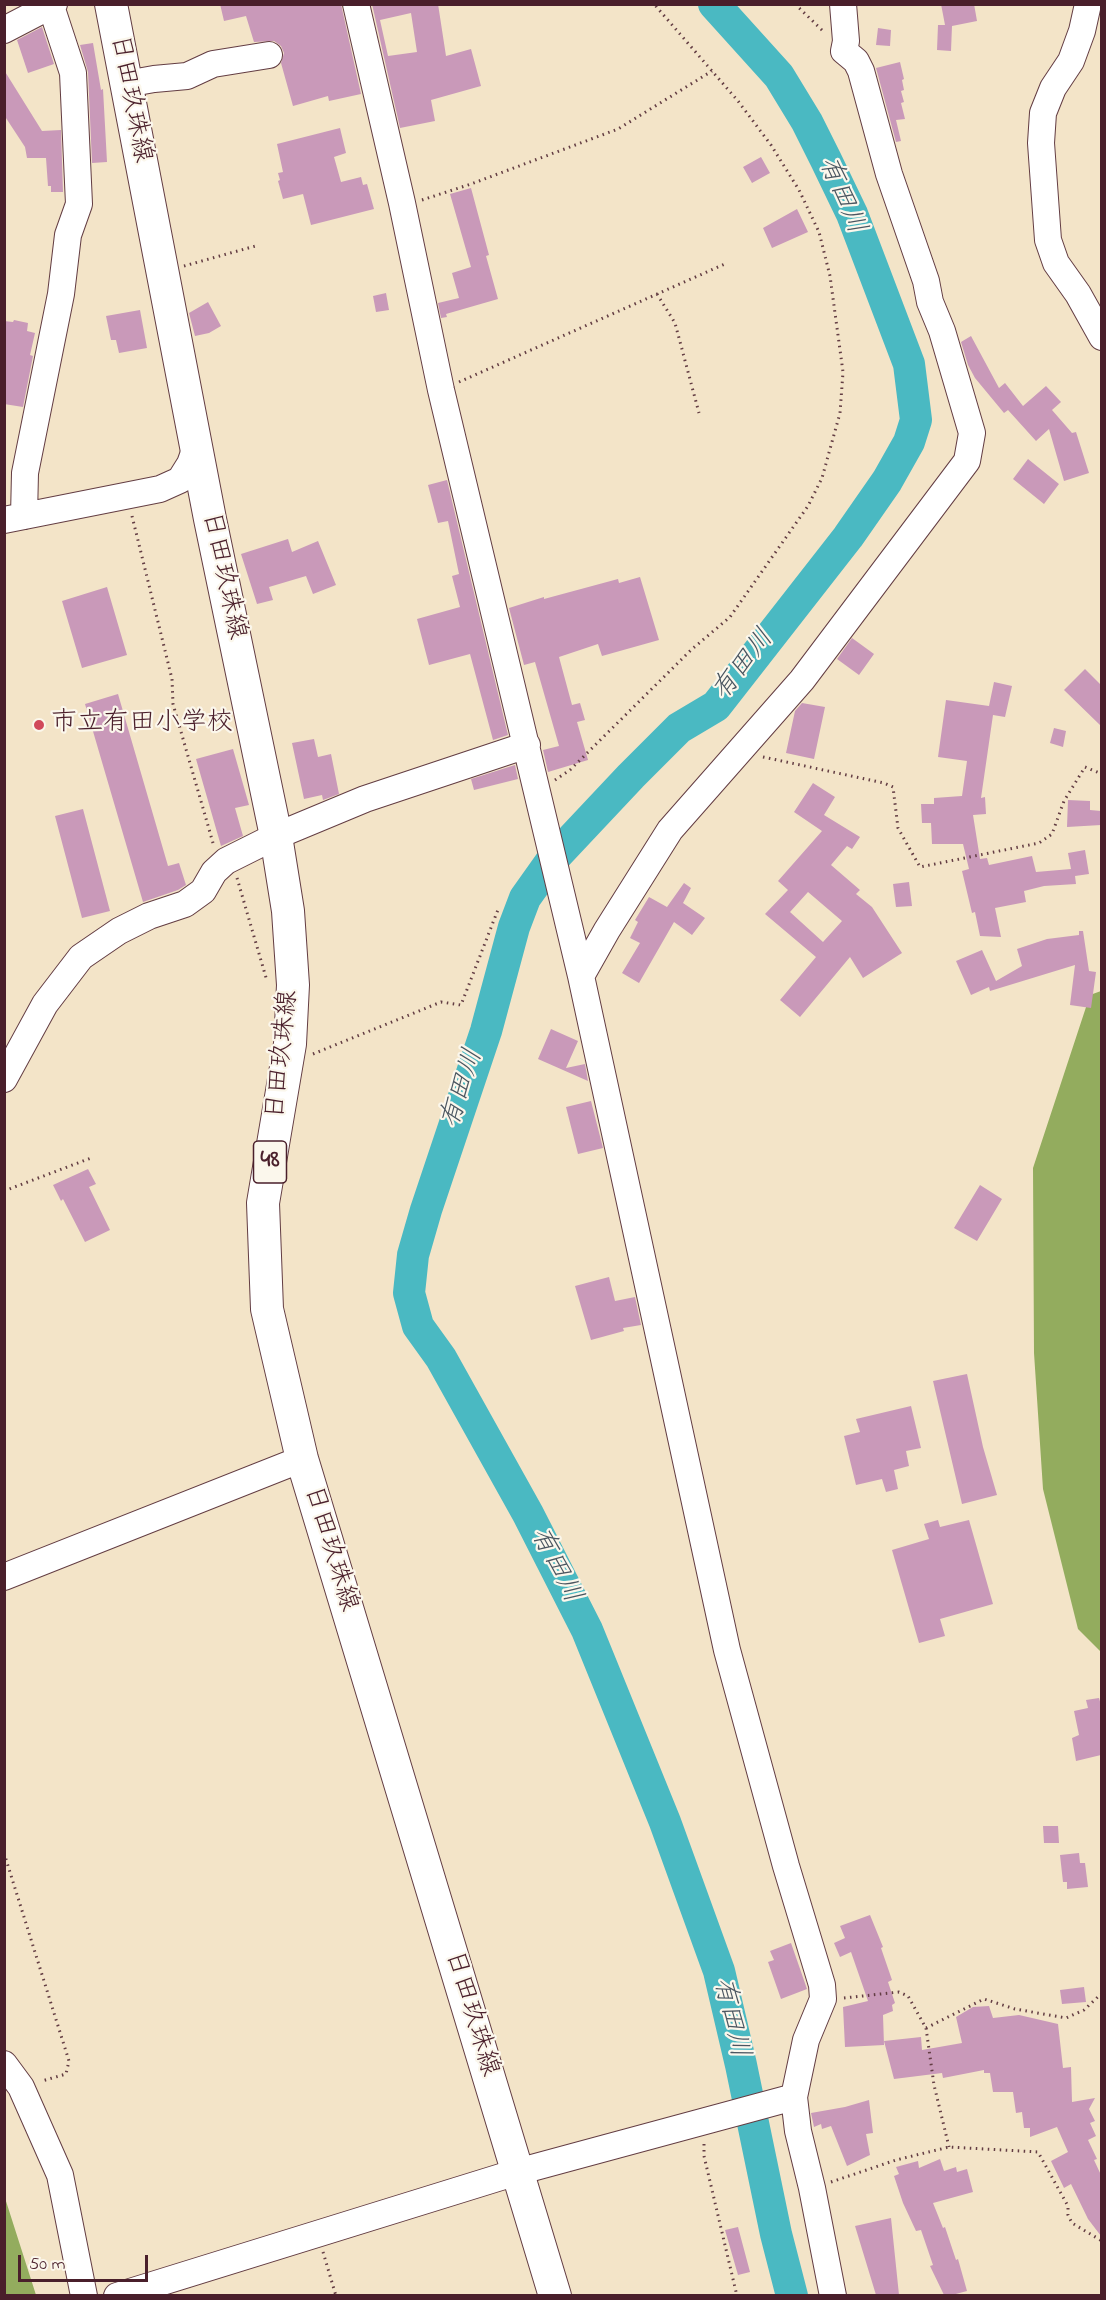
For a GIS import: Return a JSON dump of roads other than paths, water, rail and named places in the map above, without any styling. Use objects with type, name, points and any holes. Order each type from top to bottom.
[{"type":"main road","name":"日田玖珠線","points":[[111,4],[210,519],[276,836],[288,912],[293,986],[290,1044],[263,1203],[263,1260],[267,1309],[302,1460],[555,2295]]},
{"type":"street","points":[[356,4],[403,206],[441,390],[579,968],[727,1650],[786,1866],[822,1984],[823,1999],[806,2040],[794,2097],[798,2131],[833,2295]]},
{"type":"street","points":[[579,968],[607,930],[670,831],[802,680],[967,461],[972,433],[942,331],[930,302],[926,281],[889,174],[861,71],[856,62],[844,51],[846,41],[843,4]]},
{"type":"street","points":[[1088,4],[1082,31],[1071,62],[1053,88],[1043,113],[1041,143],[1048,240],[1056,263],[1078,294],[1101,337]]},
{"type":"street","points":[[4,30],[52,5],[73,73],[79,204],[68,235],[61,294],[14,518],[160,489],[180,480],[190,464],[196,447]]},
{"type":"street","points":[[126,84],[154,78],[187,76],[213,64],[269,55]]},
{"type":"street","points":[[160,489],[184,494],[198,504],[210,519]]},
{"type":"street","points":[[4,1079],[45,1004],[81,957],[119,931],[149,916],[185,904],[203,891],[214,872],[222,864],[276,836],[365,799],[527,745]]},
{"type":"street","points":[[4,1577],[302,1460]]},
{"type":"street","points":[[4,2064],[21,2087],[60,2175],[84,2295]]},
{"type":"street","points":[[117,2295],[517,2172],[794,2097]]},
{"type":"waterway","name":"有田川","points":[[714,4],[779,76],[807,122],[826,160],[852,214],[909,364],[916,420],[909,442],[887,481],[848,537],[716,706],[679,728],[631,776],[552,860],[525,898],[514,927],[486,1031],[426,1210],[413,1255],[409,1293],[418,1326],[441,1358],[528,1514],[587,1630],[665,1822],[719,1971],[776,2234],[792,2296]]},
{"type":"place","name":"市立有田小学校","points":[[39,725]]}]
